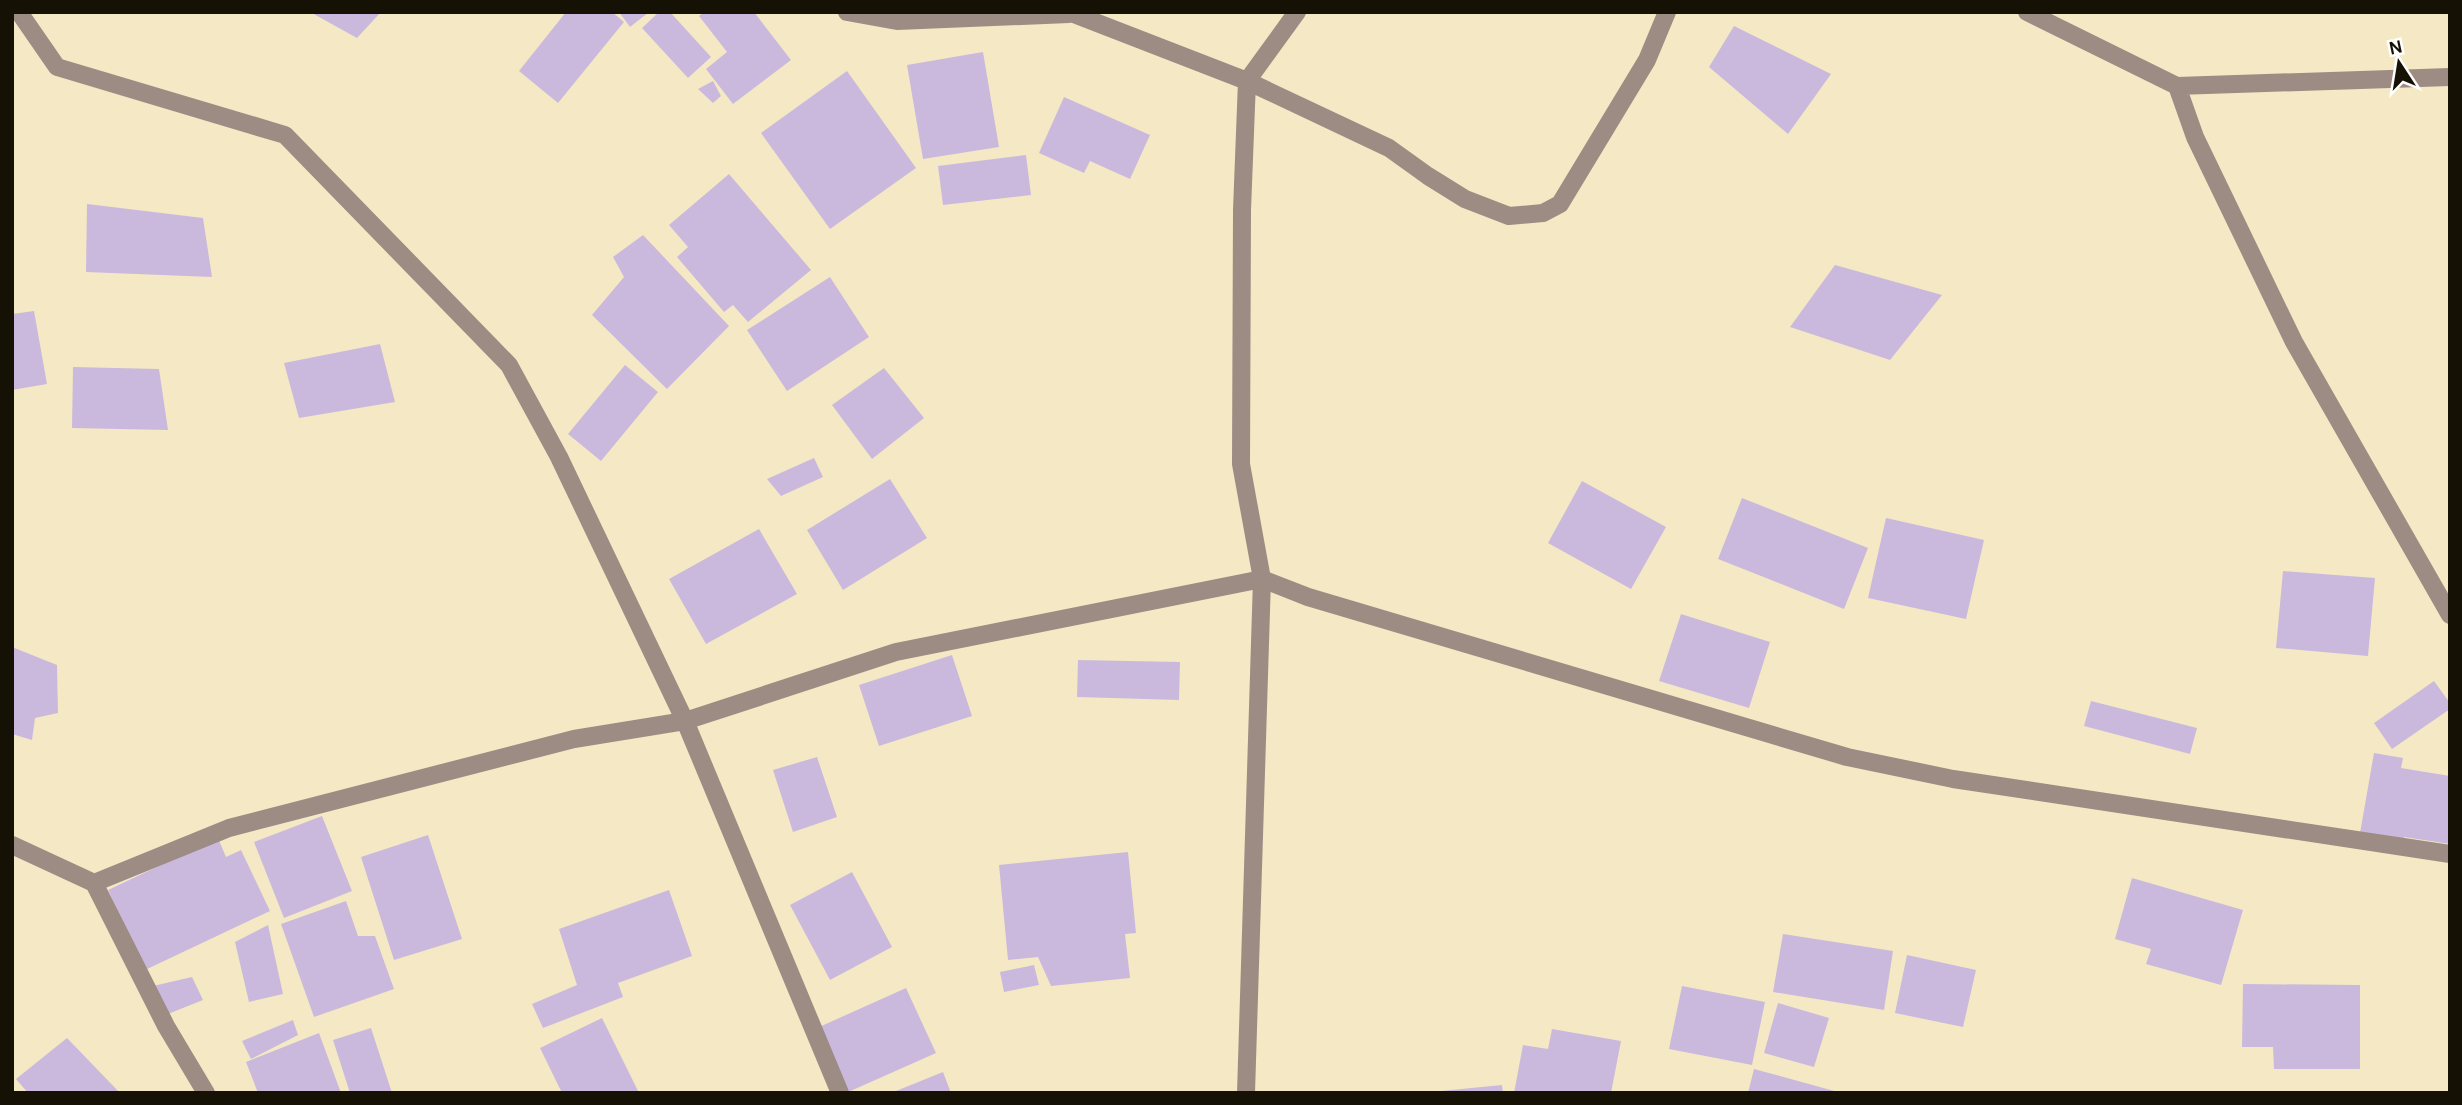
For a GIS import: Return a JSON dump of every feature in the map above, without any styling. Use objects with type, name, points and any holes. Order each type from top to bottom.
[{"type":"street","points":[[19,12],[57,67],[285,135],[509,365],[559,457],[685,721],[840,1093]]},
{"type":"street","points":[[847,12],[897,21],[1069,13],[1247,82],[1389,148],[1465,199],[1509,216],[1543,213],[1560,204],[1647,60],[1667,12]]},
{"type":"street","points":[[1245,1093],[1262,579],[1241,464],[1242,210],[1247,82],[1297,12]]},
{"type":"street","points":[[2027,12],[2177,86],[2450,77]]},
{"type":"street","points":[[2177,86],[2196,137],[2294,342],[2450,615]]},
{"type":"street","points":[[94,883],[229,828],[574,739],[685,721],[896,652],[1262,579],[1308,597],[1847,758],[1953,779],[2450,854]]},
{"type":"street","points":[[12,845],[94,883],[166,1026],[206,1093]]},
{"type":"building","points":[[310,12],[381,12],[357,38]]},
{"type":"building","points":[[566,12],[612,12],[624,22],[558,103],[519,71]]},
{"type":"building","points":[[619,12],[649,12],[630,27]]},
{"type":"building","points":[[659,12],[670,12],[711,57],[688,78],[642,28]]},
{"type":"building","points":[[704,12],[754,12],[791,60],[733,104],[706,69],[727,52],[699,16]]},
{"type":"building","points":[[1734,26],[1831,74],[1788,134],[1709,67]]},
{"type":"building","points":[[983,52],[999,147],[923,159],[907,65]]},
{"type":"building","points":[[847,71],[916,168],[830,229],[761,133]]},
{"type":"building","points":[[713,81],[721,96],[713,103],[698,89]]},
{"type":"building","points":[[1064,97],[1150,135],[1130,179],[1090,161],[1084,173],[1039,153]]},
{"type":"building","points":[[1026,155],[1031,195],[943,205],[938,166]]},
{"type":"building","points":[[729,174],[811,270],[748,322],[733,305],[724,312],[677,257],[688,247],[669,225]]},
{"type":"building","points":[[87,204],[203,218],[212,277],[86,272]]},
{"type":"building","points":[[643,235],[729,326],[667,389],[592,315],[624,277],[613,257]]},
{"type":"building","points":[[1835,265],[1942,295],[1890,360],[1790,327]]},
{"type":"building","points":[[830,277],[869,337],[787,391],[747,330]]},
{"type":"building","points":[[34,311],[47,384],[12,390],[12,314]]},
{"type":"building","points":[[380,344],[395,402],[299,418],[284,363]]},
{"type":"building","points":[[625,365],[658,392],[601,461],[568,434]]},
{"type":"building","points":[[73,367],[159,369],[168,430],[72,428]]},
{"type":"building","points":[[884,368],[924,418],[872,459],[832,405]]},
{"type":"building","points":[[814,458],[823,477],[781,496],[767,479]]},
{"type":"building","points":[[890,479],[927,538],[843,590],[807,530]]},
{"type":"building","points":[[1582,481],[1666,527],[1631,589],[1548,543]]},
{"type":"building","points":[[1742,498],[1868,548],[1844,609],[1718,559]]},
{"type":"building","points":[[1886,518],[1984,540],[1966,619],[1868,598]]},
{"type":"building","points":[[759,529],[797,594],[706,644],[669,579]]},
{"type":"building","points":[[2283,571],[2375,578],[2368,656],[2276,648]]},
{"type":"building","points":[[1681,614],[1770,642],[1749,708],[1659,681]]},
{"type":"building","points":[[12,647],[57,665],[58,713],[35,718],[32,740],[12,734]]},
{"type":"building","points":[[952,655],[972,716],[879,746],[859,685]]},
{"type":"building","points":[[1078,660],[1180,662],[1179,700],[1077,697]]},
{"type":"building","points":[[2434,681],[2450,703],[2450,709],[2392,749],[2374,723]]},
{"type":"building","points":[[2091,701],[2197,728],[2190,754],[2084,726]]},
{"type":"building","points":[[2374,753],[2403,758],[2401,768],[2450,776],[2450,844],[2404,837],[2402,846],[2359,839]]},
{"type":"building","points":[[817,757],[837,817],[793,832],[773,770]]},
{"type":"building","points":[[322,816],[352,891],[284,918],[254,842]]},
{"type":"building","points":[[428,835],[462,939],[394,960],[361,857]]},
{"type":"building","points":[[218,838],[226,857],[241,850],[270,911],[145,970],[108,890]]},
{"type":"building","points":[[1128,852],[1136,933],[1125,934],[1130,978],[1051,986],[1038,957],[1008,960],[999,865]]},
{"type":"building","points":[[852,872],[892,947],[830,980],[790,905]]},
{"type":"building","points":[[2132,878],[2243,910],[2221,985],[2146,964],[2151,949],[2115,939]]},
{"type":"building","points":[[669,890],[692,956],[618,983],[623,997],[543,1028],[532,1004],[577,985],[559,929]]},
{"type":"building","points":[[346,901],[358,936],[375,936],[394,989],[314,1017],[281,924]]},
{"type":"building","points":[[268,925],[283,994],[249,1002],[235,942]]},
{"type":"building","points":[[1783,934],[1893,951],[1884,1010],[1773,992]]},
{"type":"building","points":[[1907,955],[1976,970],[1963,1027],[1895,1013]]},
{"type":"building","points":[[1034,965],[1039,985],[1004,992],[1000,972]]},
{"type":"building","points":[[192,977],[203,1000],[163,1016],[153,986]]},
{"type":"building","points":[[2243,984],[2360,985],[2360,1069],[2274,1069],[2273,1047],[2242,1047]]},
{"type":"building","points":[[1682,986],[1765,1002],[1752,1065],[1669,1049]]},
{"type":"building","points":[[906,988],[936,1053],[846,1093],[817,1028]]},
{"type":"building","points":[[1778,1003],[1829,1018],[1814,1067],[1764,1053]]},
{"type":"building","points":[[602,1018],[639,1093],[562,1093],[540,1048]]},
{"type":"building","points":[[293,1020],[298,1035],[251,1059],[242,1041]]},
{"type":"building","points":[[371,1028],[392,1093],[350,1093],[333,1040]]},
{"type":"building","points":[[1552,1029],[1621,1041],[1611,1093],[1514,1093],[1523,1045],[1548,1049]]},
{"type":"building","points":[[319,1033],[341,1093],[258,1093],[246,1062]]},
{"type":"building","points":[[67,1038],[120,1093],[28,1093],[16,1079]]},
{"type":"building","points":[[1754,1069],[1838,1092],[1838,1093],[1748,1093]]},
{"type":"building","points":[[943,1072],[951,1093],[891,1093]]},
{"type":"building","points":[[1502,1085],[1503,1093],[1441,1093],[1441,1091]]}]
